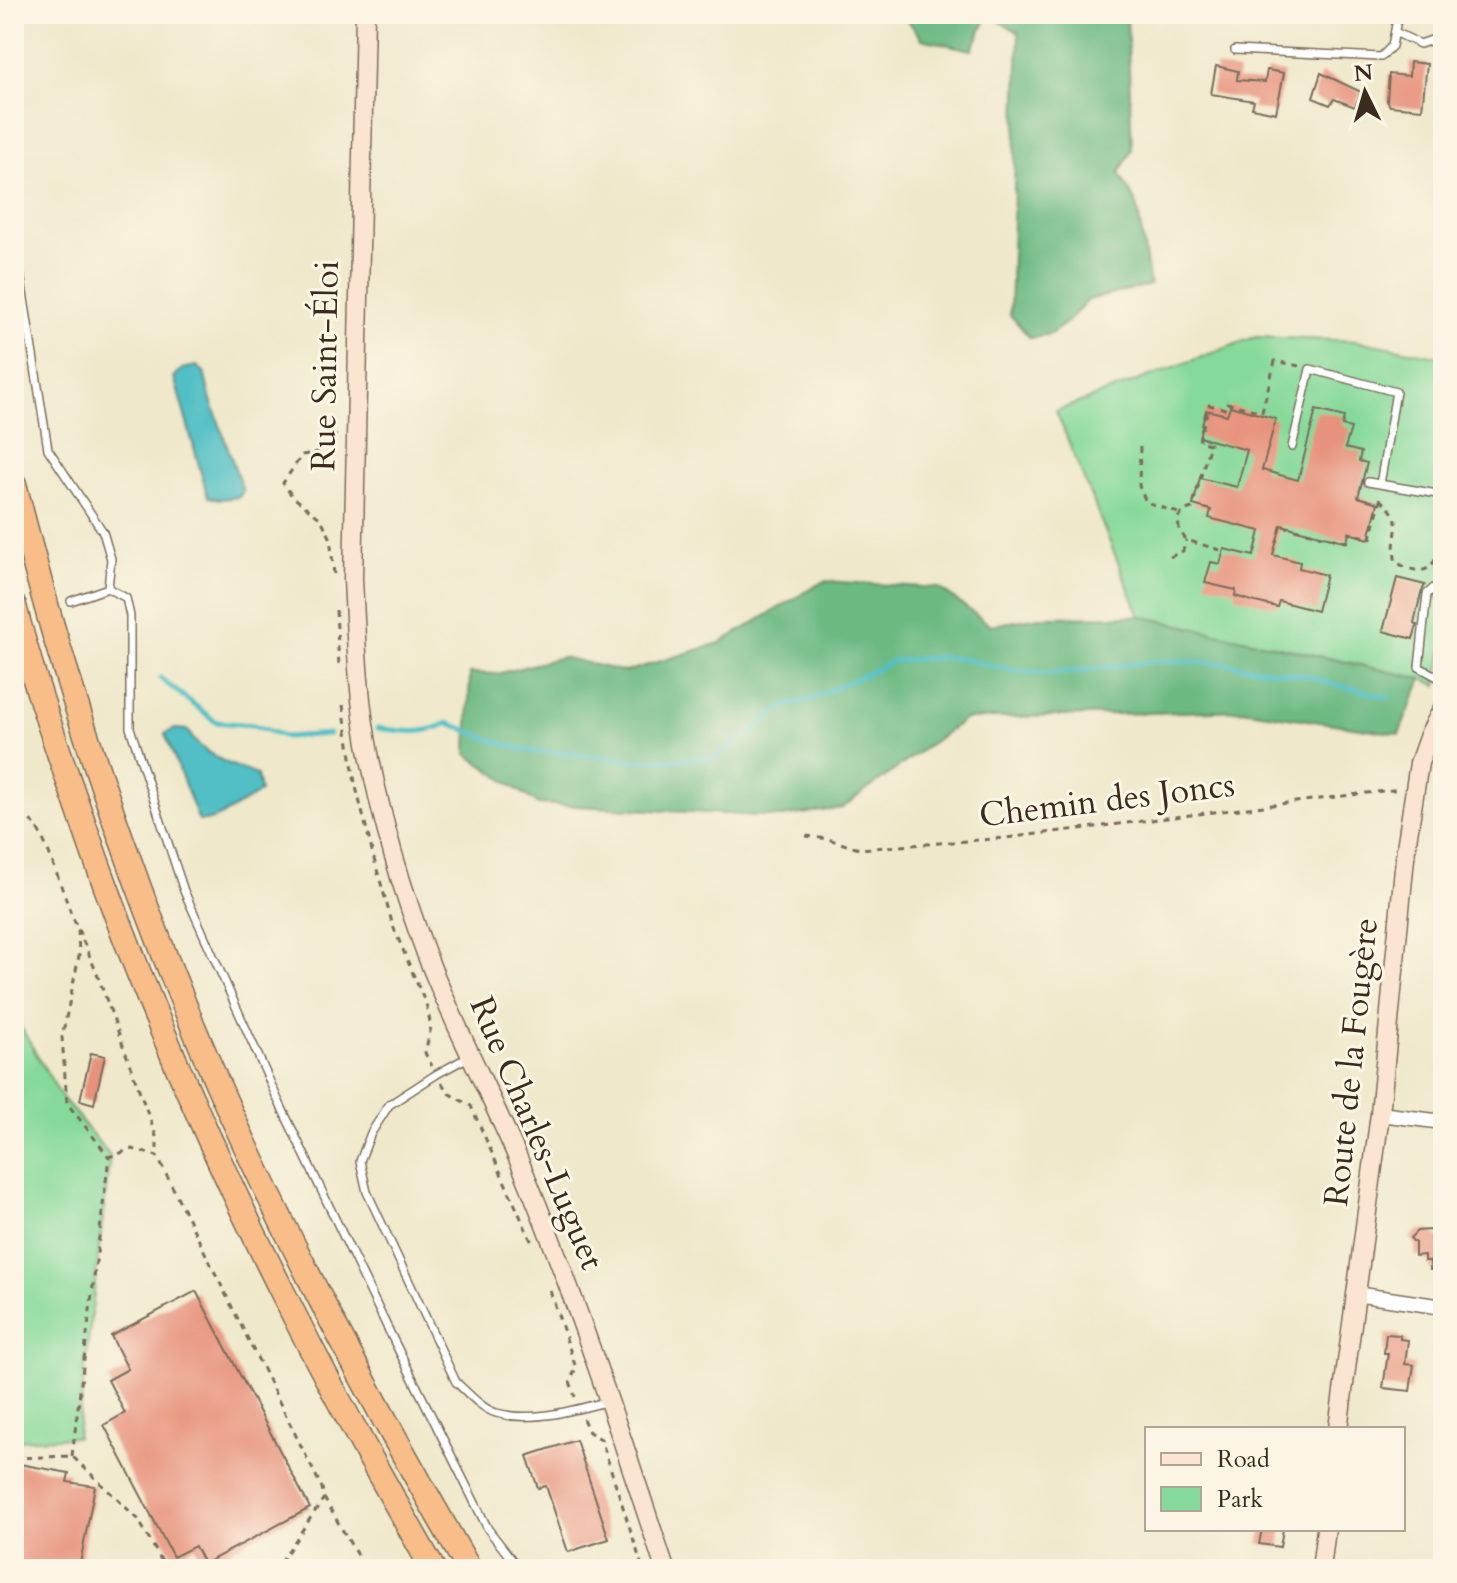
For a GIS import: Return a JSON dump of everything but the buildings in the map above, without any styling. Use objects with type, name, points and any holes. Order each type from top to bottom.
[{"type":"highway","points":[[14,484],[75,702],[111,811],[192,1025],[315,1287],[381,1413],[469,1569]]},
{"type":"highway","points":[[14,606],[88,839],[170,1051],[288,1305],[433,1569]]},
{"type":"main road","name":"Rue Saint-Éloi","points":[[363,718],[353,579],[365,14]]},
{"type":"main road","name":"Route de la Fougère","points":[[1338,1427],[1380,1114],[1406,848],[1419,763],[1443,708]]},
{"type":"main road","name":"Rue Charles-Luguet","points":[[363,718],[398,874],[428,958],[527,1178],[568,1283],[665,1569]]},
{"type":"main road","points":[[1321,1569],[1326,1531]]},
{"type":"street","points":[[1380,1114],[1443,1122]]},
{"type":"street","points":[[1355,1294],[1443,1307]]},
{"type":"lane","points":[[1235,50],[1381,57],[1392,46],[1398,14]]},
{"type":"lane","points":[[1395,32],[1420,44],[1443,36]]},
{"type":"lane","points":[[14,236],[48,449],[103,532],[111,559],[108,588]]},
{"type":"lane","points":[[1292,447],[1310,369],[1396,392],[1382,485]]},
{"type":"lane","points":[[1368,482],[1443,495]]},
{"type":"lane","points":[[1443,580],[1427,594],[1419,667],[1443,680]]},
{"type":"lane","points":[[71,601],[108,588],[126,598],[130,616],[130,728],[184,891],[279,1102],[391,1335],[488,1529],[519,1569]]},
{"type":"lane","points":[[470,1056],[389,1105],[371,1133],[360,1161],[367,1192],[456,1382],[475,1400],[495,1412],[535,1417],[609,1401]]},
{"type":"path","points":[[1220,550],[1186,540],[1179,529],[1178,518],[1192,508],[1210,444],[1199,441],[1209,405],[1226,409],[1227,403],[1262,412],[1275,361],[1310,369]]},
{"type":"path","points":[[335,583],[330,537],[321,519],[292,496],[283,483],[302,455],[320,452],[330,445],[338,429]]},
{"type":"path","points":[[1140,447],[1139,486],[1146,502],[1181,514]]},
{"type":"path","points":[[1283,526],[1346,542],[1349,533],[1371,538],[1382,485]]},
{"type":"path","points":[[1380,500],[1396,517],[1398,527],[1393,550],[1396,562],[1424,570],[1438,559],[1443,536]]},
{"type":"path","points":[[1170,557],[1183,551],[1186,540]]},
{"type":"path","points":[[335,598],[339,672]]},
{"type":"path","points":[[342,700],[355,783],[393,926],[427,1007],[431,1027],[425,1053],[448,1093],[471,1106],[535,1250]]},
{"type":"path","name":"Chemin des Joncs","points":[[806,836],[859,849],[1006,838],[1415,788]]},
{"type":"path","points":[[14,803],[36,825],[48,850],[157,1139],[157,1156],[322,1488],[324,1498],[365,1569]]},
{"type":"path","points":[[72,1456],[109,1157],[67,1103],[62,1037],[79,956],[78,928]]},
{"type":"path","points":[[109,1157],[132,1149],[157,1156]]},
{"type":"path","points":[[549,1288],[576,1368],[570,1381],[578,1409],[589,1432],[601,1439],[643,1569]]},
{"type":"path","points":[[14,1458],[72,1456],[138,1519],[166,1569]]},
{"type":"path","points":[[276,1569],[324,1498]]},
{"type":"green space","points":[[903,14],[1127,14],[1132,150],[1119,173],[1137,204],[1150,285],[1088,300],[1066,323],[1050,334],[1030,338],[1010,315],[1019,33],[988,15],[972,50],[922,39]]},
{"type":"green space","points":[[1255,337],[1356,341],[1443,357],[1443,646],[1437,685],[1422,679],[1140,616],[1056,411]]},
{"type":"green space","points":[[824,581],[939,588],[990,625],[1040,617],[1140,616],[1422,679],[1399,734],[1242,710],[965,719],[842,808],[782,817],[538,804],[467,754],[470,673],[497,674],[562,657],[625,672],[720,643]]},
{"type":"green space","points":[[14,1015],[60,1095],[110,1156],[77,1437],[14,1440]]},
{"type":"water","points":[[197,366],[204,372],[243,491],[239,497],[208,497],[174,377],[182,369]]},
{"type":"water","points":[[175,729],[187,730],[209,753],[257,775],[260,792],[222,815],[199,821],[165,734]]},
{"type":"waterway","points":[[378,728],[414,732],[449,723],[528,751],[636,761],[713,758],[780,708],[808,700],[893,661],[941,657],[1044,673],[1158,661],[1222,663],[1310,677],[1388,697]]},
{"type":"waterway","points":[[160,678],[216,722],[253,725],[286,737],[329,734]]}]
